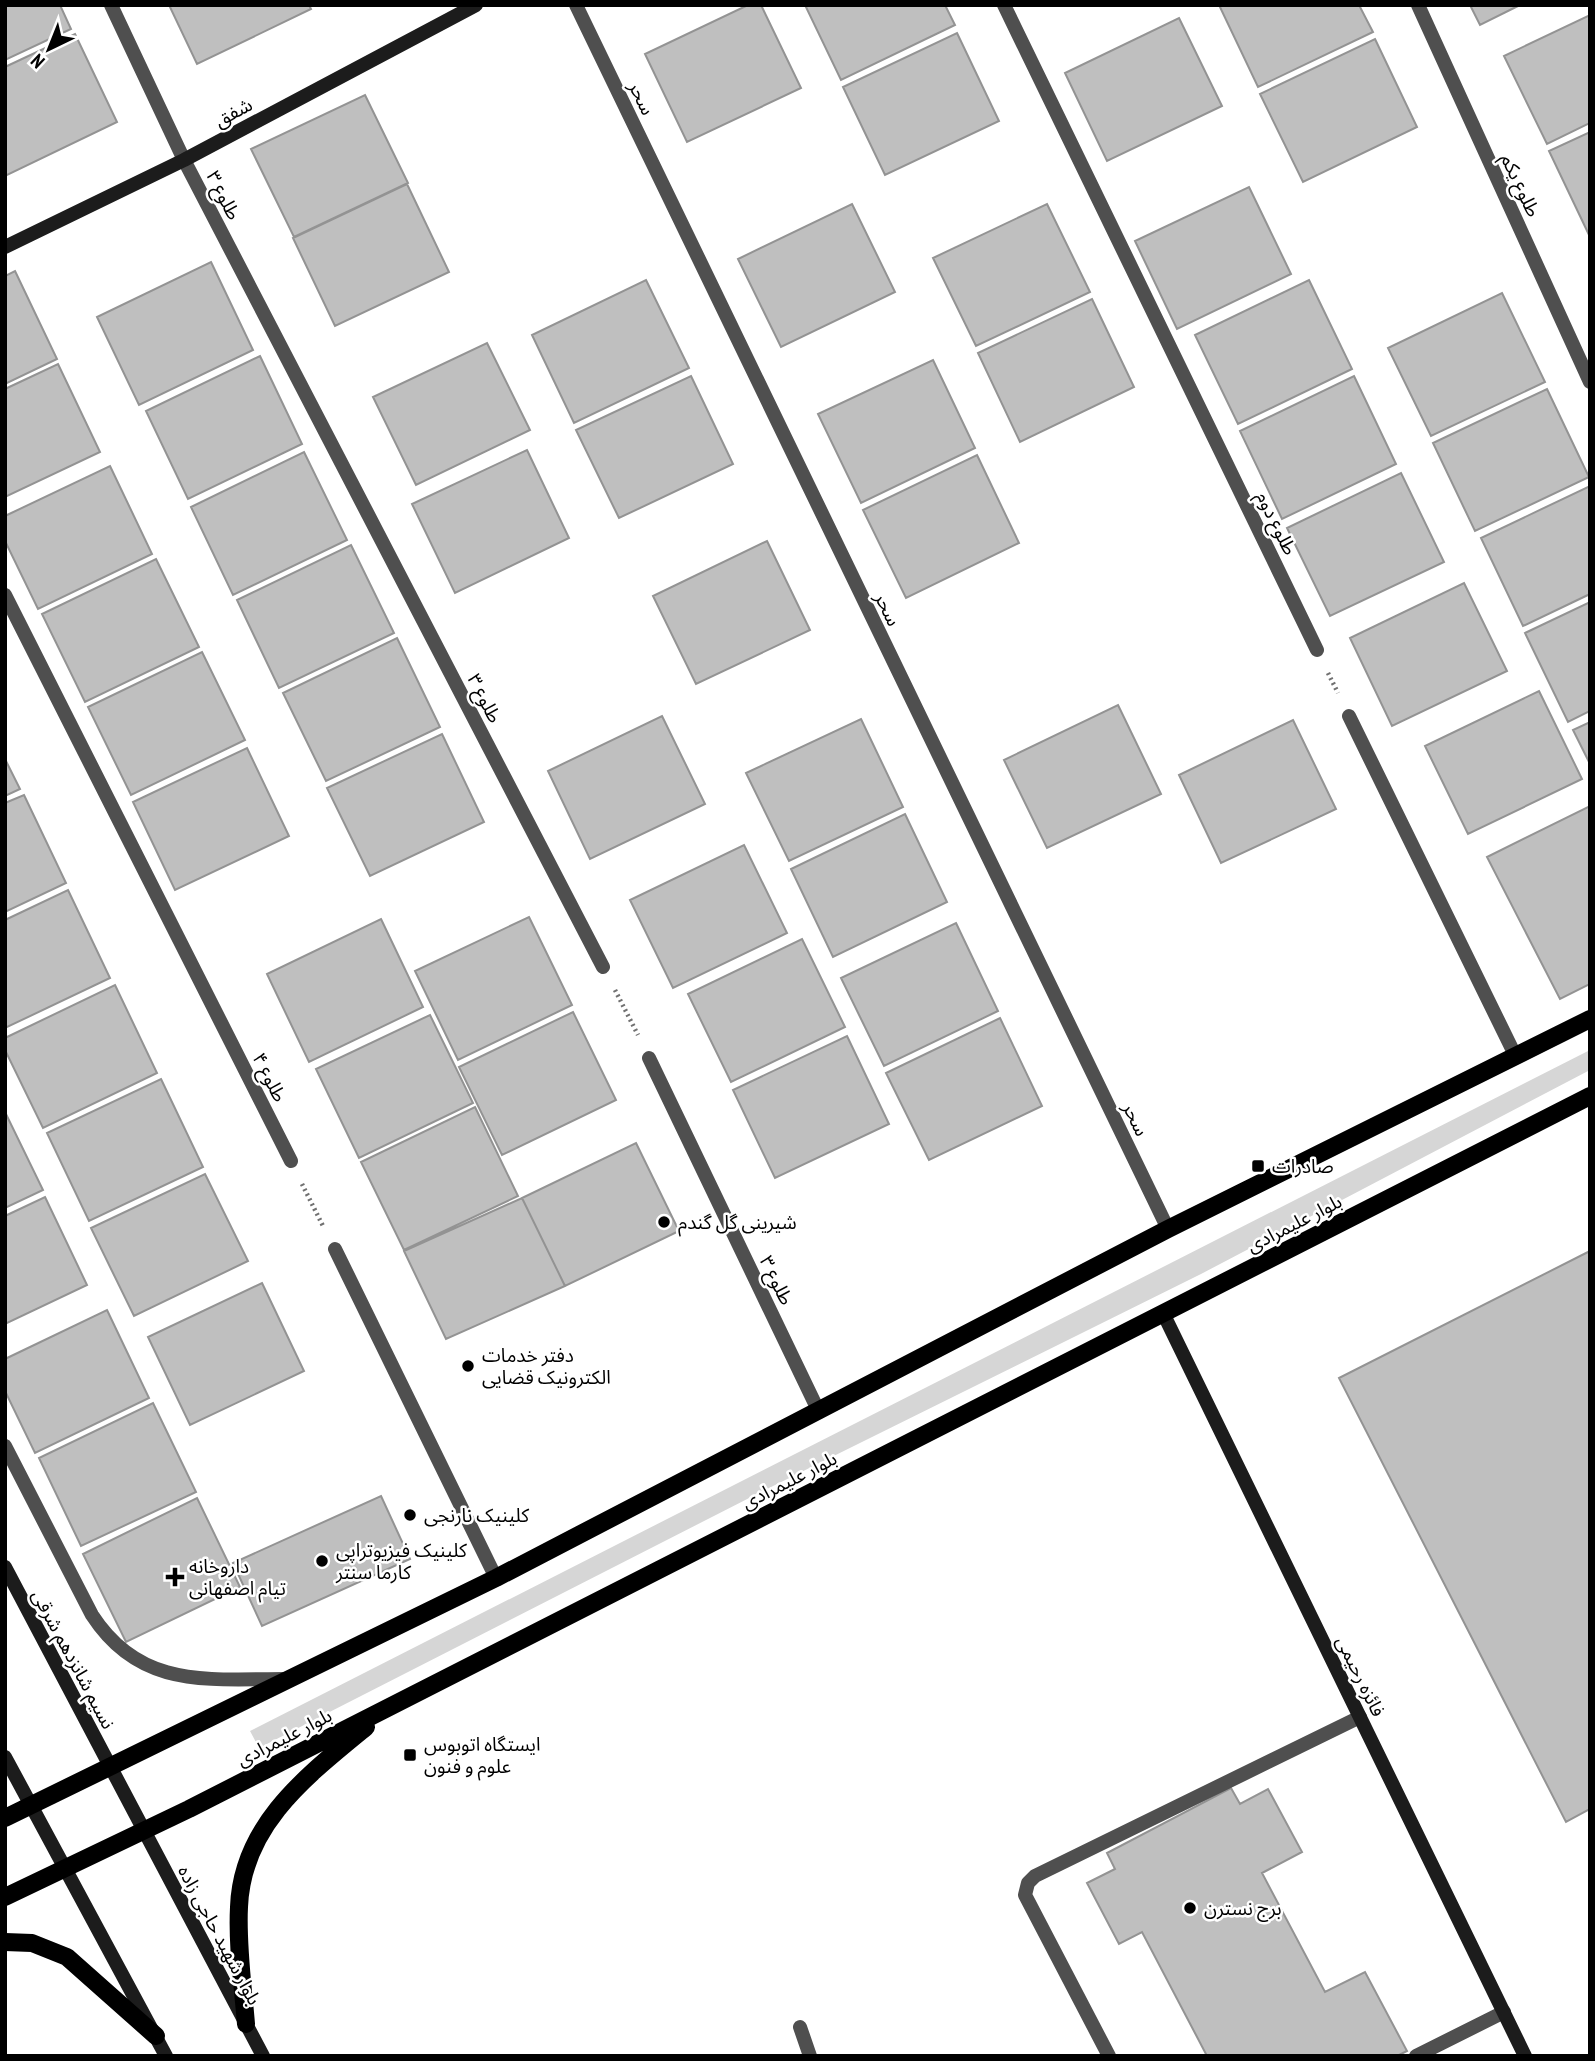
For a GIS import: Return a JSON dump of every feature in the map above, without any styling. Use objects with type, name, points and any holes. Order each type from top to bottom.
[{"type":"main road","points":[[5,1818],[496,1578],[1167,1229],[1517,1057],[1590,1018]]},
{"type":"main road","name":"بلوار علیمرادی","points":[[5,1897],[65,1871],[392,1706],[1590,1096]]},
{"type":"main road","points":[[246,2024],[239,1906],[258,1834],[298,1783],[392,1706]]},
{"type":"main road","points":[[5,1942],[32,1942],[67,1958],[156,2036]]},
{"type":"street","name":"طلوع ۳","points":[[111,5],[184,160],[603,967]]},
{"type":"street","name":"شفق","points":[[5,247],[184,160],[476,5]]},
{"type":"street","name":"سحر","points":[[576,5],[1167,1229]]},
{"type":"street","name":"طلوع دوم","points":[[1004,5],[1317,650]]},
{"type":"street","name":"طلوع یکم","points":[[1418,5],[1590,382]]},
{"type":"street","name":"طلوع ۴","points":[[5,594],[291,1161]]},
{"type":"street","points":[[1349,716],[1517,1057]]},
{"type":"street","name":"طلوع ۳","points":[[649,1058],[819,1412]]},
{"type":"street","points":[[335,1249],[496,1578]]},
{"type":"street","name":"فائزه رحیمی","points":[[1163,1313],[1525,2056]]},
{"type":"street","points":[[5,1446],[92,1615],[107,1638],[128,1655],[174,1676],[197,1679],[285,1679]]},
{"type":"street","name":"نسیم شانزدهم شرقی","points":[[5,1567],[144,1831]]},
{"type":"street","points":[[1110,2056],[1025,1895],[1028,1883],[1035,1876],[1360,1717]]},
{"type":"street","points":[[5,1756],[29,1806],[166,2056]]},
{"type":"street","name":"بلوار شهید حاجی زاده","points":[[144,1831],[262,2056]]},
{"type":"street","points":[[1416,2056],[1504,2012]]},
{"type":"street","points":[[800,2027],[810,2056]]},
{"type":"path","points":[[1317,650],[1349,716]]},
{"type":"path","points":[[603,967],[649,1058]]},
{"type":"path","points":[[291,1161],[335,1249]]},
{"type":"shaded area","points":[[1590,1050],[1590,1070],[1201,1274],[759,1493],[259,1748],[250,1731]]},
{"type":"building","points":[[5,5],[60,5],[71,29],[5,60]]},
{"type":"building","points":[[169,5],[309,5],[311,9],[197,64]]},
{"type":"building","points":[[748,5],[761,5],[801,88],[687,142],[645,54]]},
{"type":"building","points":[[805,5],[945,5],[955,25],[841,80]]},
{"type":"building","points":[[1219,5],[1359,5],[1373,32],[1258,87]]},
{"type":"building","points":[[1470,5],[1520,5],[1480,25]]},
{"type":"building","points":[[1590,15],[1590,123],[1547,144],[1504,56]]},
{"type":"building","points":[[1179,18],[1222,106],[1107,161],[1065,73]]},
{"type":"building","points":[[957,33],[999,121],[885,175],[843,87]]},
{"type":"building","points":[[75,34],[117,122],[5,176],[5,67]]},
{"type":"building","points":[[1375,39],[1417,127],[1303,182],[1260,94]]},
{"type":"building","points":[[365,95],[408,183],[294,237],[251,149]]},
{"type":"building","points":[[1590,132],[1590,237],[1549,151]]},
{"type":"building","points":[[407,184],[449,272],[335,326],[293,238]]},
{"type":"building","points":[[1249,187],[1291,274],[1177,329],[1135,241]]},
{"type":"building","points":[[852,204],[895,292],[781,347],[738,259]]},
{"type":"building","points":[[1047,204],[1090,292],[976,346],[933,258]]},
{"type":"building","points":[[211,262],[253,350],[139,405],[97,317]]},
{"type":"building","points":[[15,271],[57,359],[5,384],[5,276]]},
{"type":"building","points":[[646,280],[689,368],[574,423],[532,335]]},
{"type":"building","points":[[1309,280],[1352,369],[1238,424],[1195,335]]},
{"type":"building","points":[[1502,293],[1545,382],[1431,436],[1388,348]]},
{"type":"building","points":[[1092,299],[1134,387],[1020,442],[978,353]]},
{"type":"building","points":[[487,343],[530,430],[416,485],[373,397]]},
{"type":"building","points":[[260,356],[302,444],[188,499],[146,411]]},
{"type":"building","points":[[933,360],[975,448],[861,503],[818,414]]},
{"type":"building","points":[[58,364],[100,452],[5,497],[5,389]]},
{"type":"building","points":[[691,376],[733,464],[619,518],[576,430]]},
{"type":"building","points":[[1354,376],[1396,464],[1282,519],[1240,431]]},
{"type":"building","points":[[1547,389],[1589,477],[1475,531],[1433,443]]},
{"type":"building","points":[[527,450],[569,538],[455,593],[412,504]]},
{"type":"building","points":[[304,452],[347,540],[233,595],[191,507]]},
{"type":"building","points":[[977,455],[1019,543],[906,598],[863,510]]},
{"type":"building","points":[[110,466],[152,554],[38,609],[5,541],[5,516]]},
{"type":"building","points":[[1401,473],[1444,562],[1330,616],[1287,528]]},
{"type":"building","points":[[1590,486],[1590,594],[1523,626],[1481,538]]},
{"type":"building","points":[[767,541],[810,630],[696,684],[653,596]]},
{"type":"building","points":[[351,545],[394,633],[279,688],[237,600]]},
{"type":"building","points":[[156,559],[199,647],[85,702],[42,614]]},
{"type":"building","points":[[1464,583],[1507,671],[1392,726],[1350,638]]},
{"type":"building","points":[[1590,602],[1590,711],[1568,722],[1525,633]]},
{"type":"building","points":[[397,638],[440,727],[326,781],[283,693]]},
{"type":"building","points":[[202,652],[245,740],[131,795],[88,707]]},
{"type":"building","points":[[1539,691],[1582,779],[1468,834],[1425,746]]},
{"type":"building","points":[[1118,705],[1161,794],[1047,848],[1004,760]]},
{"type":"building","points":[[662,716],[705,804],[590,859],[548,771]]},
{"type":"building","points":[[861,719],[903,807],[789,861],[746,773]]},
{"type":"building","points":[[1293,720],[1336,809],[1221,863],[1179,775]]},
{"type":"building","points":[[1590,722],[1590,764],[1573,730]]},
{"type":"building","points":[[442,734],[484,822],[370,876],[327,788]]},
{"type":"building","points":[[247,748],[289,836],[175,890],[133,802]]},
{"type":"building","points":[[5,759],[20,789],[5,796]]},
{"type":"building","points":[[24,795],[66,883],[5,912],[5,803]]},
{"type":"building","points":[[1590,806],[1590,984],[1560,999],[1487,857]]},
{"type":"building","points":[[905,814],[947,902],[833,957],[791,869]]},
{"type":"building","points":[[744,845],[787,933],[673,988],[630,900]]},
{"type":"building","points":[[68,890],[110,978],[5,1028],[5,920]]},
{"type":"building","points":[[529,917],[572,1005],[458,1060],[415,971]]},
{"type":"building","points":[[381,919],[423,1007],[309,1062],[267,974]]},
{"type":"building","points":[[956,923],[998,1011],[884,1066],[841,978]]},
{"type":"building","points":[[802,939],[845,1027],[731,1082],[688,994]]},
{"type":"building","points":[[115,985],[157,1073],[43,1128],[5,1050],[5,1038]]},
{"type":"building","points":[[573,1012],[616,1100],[502,1155],[459,1067]]},
{"type":"building","points":[[430,1015],[473,1103],[359,1158],[316,1069]]},
{"type":"building","points":[[1000,1018],[1042,1106],[929,1160],[886,1073]]},
{"type":"building","points":[[847,1036],[889,1124],[775,1178],[733,1090]]},
{"type":"building","points":[[161,1079],[203,1167],[89,1221],[47,1133]]},
{"type":"building","points":[[475,1107],[518,1196],[404,1250],[361,1162]]},
{"type":"building","points":[[5,1112],[43,1190],[5,1208]]},
{"type":"building","points":[[636,1143],[679,1231],[565,1286],[522,1198]]},
{"type":"building","points":[[205,1174],[248,1261],[134,1316],[91,1228]]},
{"type":"building","points":[[45,1197],[87,1285],[5,1324],[5,1216]]},
{"type":"building","points":[[522,1198],[565,1286],[446,1339],[404,1251]]},
{"type":"building","points":[[1590,1251],[1590,1809],[1566,1822],[1339,1378]]},
{"type":"building","points":[[262,1283],[304,1371],[190,1425],[148,1337]]},
{"type":"building","points":[[107,1310],[149,1398],[35,1453],[5,1391],[5,1359]]},
{"type":"building","points":[[153,1403],[196,1492],[81,1546],[39,1458]]},
{"type":"building","name":"کلینیک فیزیوتراپی کارما سنتر","points":[[381,1496],[410,1559],[262,1626],[233,1563]]},
{"type":"building","points":[[197,1498],[240,1587],[126,1642],[83,1554]]},
{"type":"building","name":"برج نسترن","points":[[1231,1788],[1240,1804],[1268,1789],[1302,1852],[1262,1873],[1325,1992],[1365,1972],[1407,2051],[1397,2056],[1207,2056],[1142,1932],[1119,1944],[1087,1883],[1115,1869],[1107,1853]]},
{"type":"place","name":"صادرات","points":[[1258,1166]]},
{"type":"place","name":"شیرینی گل گندم","points":[[664,1222]]},
{"type":"place","name":"دفتر خدمات الکترونیک قضایی","points":[[468,1366]]},
{"type":"place","name":"کلینیک نارنجی","points":[[410,1515]]},
{"type":"place","name":"کلینیک فیزیوتراپی کارما سنتر","points":[[322,1561]]},
{"type":"place","name":"داروخانه تیام اصفهانی","points":[[175,1577]]},
{"type":"place","name":"ایستگاه اتوبوس علوم و فنون","points":[[410,1755]]},
{"type":"place","name":"برج نسترن","points":[[1190,1908]]}]
